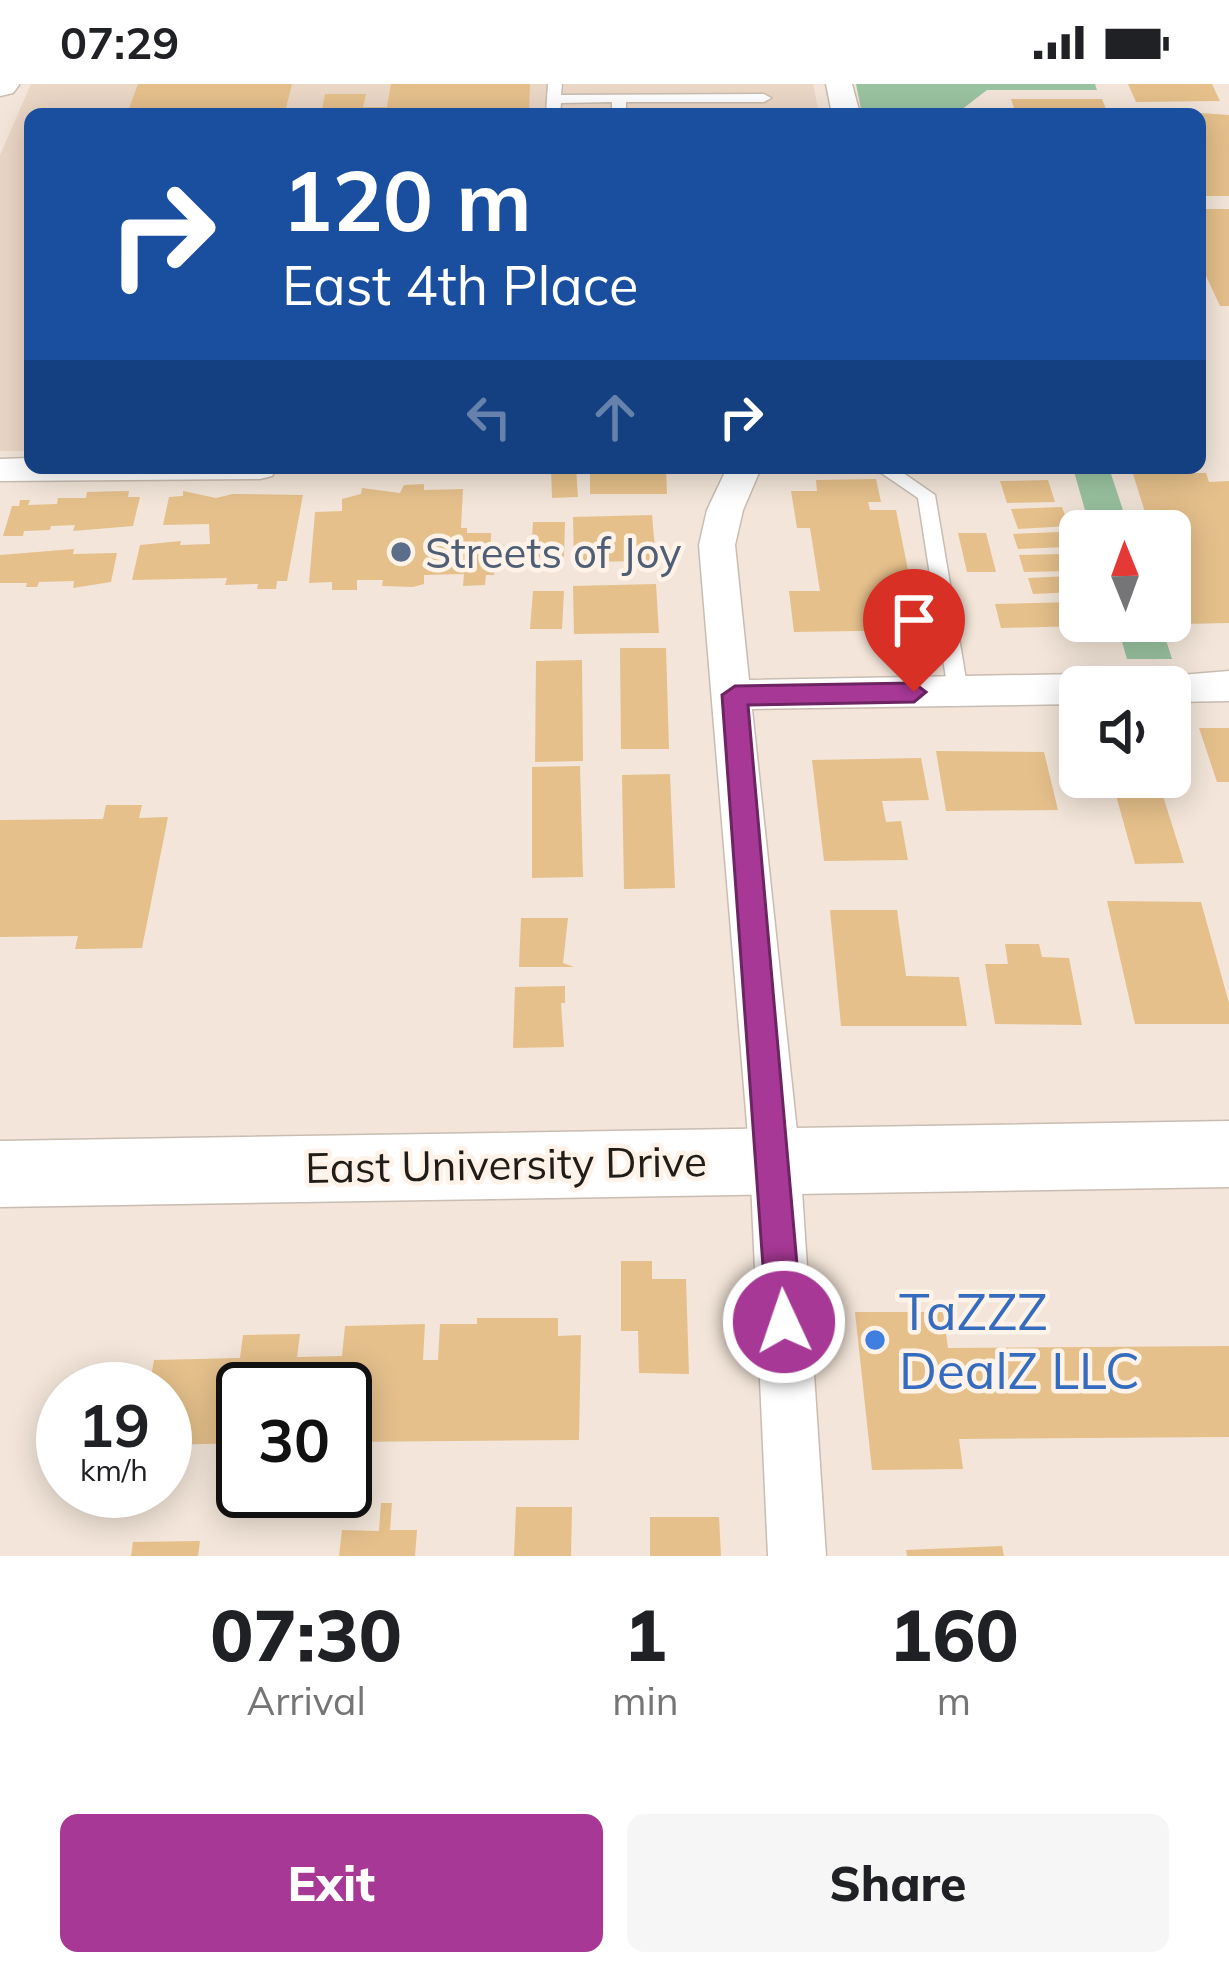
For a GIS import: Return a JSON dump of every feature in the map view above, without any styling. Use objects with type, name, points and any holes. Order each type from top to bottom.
[{"type":"main road","name":"East University Drive","points":[[0,1174],[1229,1154]]},
{"type":"street","points":[[741,474],[725,510],[717,545],[735,695],[775,1160],[797,1556]]},
{"type":"street","points":[[1191,687],[1229,686]]},
{"type":"street","points":[[735,695],[1059,689]]},
{"type":"lane","points":[[554,99],[619,106],[763,91]]},
{"type":"lane","points":[[893,474],[926,495],[958,691]]},
{"type":"shaded area","points":[[31,84],[813,84],[818,108],[24,108],[24,451],[0,451],[0,155]]},
{"type":"green space","points":[[856,84],[1095,84],[1097,90],[987,90],[964,108],[861,108]]},
{"type":"green space","points":[[1075,474],[1111,474],[1123,510],[1085,510]]},
{"type":"green space","points":[[1122,642],[1167,642],[1172,659],[1127,659]]},
{"type":"building","points":[[138,84],[292,84],[286,108],[129,108]]},
{"type":"building","points":[[391,84],[530,84],[529,108],[322,108],[325,94],[366,94],[363,107],[387,107]]},
{"type":"building","points":[[1128,84],[1212,84],[1220,101],[1136,102]]},
{"type":"building","points":[[1011,99],[1102,99],[1106,108],[1014,108]]},
{"type":"building","points":[[1206,113],[1229,115],[1229,196],[1206,196]]},
{"type":"building","points":[[1206,209],[1229,209],[1229,306],[1220,306],[1206,276]]},
{"type":"building","points":[[1206,473],[1209,482],[1229,481],[1229,623],[1191,624],[1191,510],[1144,510],[1133,474]]},
{"type":"building","points":[[551,474],[576,474],[578,497],[552,498]]},
{"type":"building","points":[[590,474],[666,474],[667,494],[590,494]]},
{"type":"building","points":[[876,479],[881,502],[868,502],[870,510],[896,510],[920,630],[794,632],[789,591],[820,591],[810,528],[797,528],[791,491],[817,491],[816,480]]},
{"type":"building","points":[[1048,480],[1055,502],[1007,503],[1000,481]]},
{"type":"building","name":"Streets of Joy","points":[[424,484],[424,490],[463,489],[461,528],[467,528],[467,533],[491,533],[490,570],[495,570],[494,575],[486,575],[485,585],[463,586],[464,574],[424,575],[424,584],[413,587],[357,580],[357,590],[332,590],[332,582],[309,583],[315,512],[342,511],[342,499],[361,494],[362,488],[400,493],[404,485]]},
{"type":"building","points":[[129,491],[128,497],[140,497],[133,526],[73,531],[75,525],[51,526],[50,530],[24,531],[23,536],[3,536],[12,506],[19,506],[20,500],[30,500],[28,505],[57,504],[58,498],[86,498],[87,492]]},
{"type":"building","points":[[183,491],[216,498],[303,495],[287,581],[277,581],[276,589],[257,589],[258,584],[225,585],[227,578],[132,580],[140,545],[210,544],[209,524],[163,525],[169,497],[183,496]]},
{"type":"building","points":[[1011,509],[1063,510],[1059,510],[1059,527],[1018,529]]},
{"type":"building","points":[[652,515],[656,561],[574,562],[573,517]]},
{"type":"building","points":[[533,522],[565,522],[564,557],[531,557]]},
{"type":"building","points":[[1059,532],[1059,547],[1018,549],[1013,534]]},
{"type":"building","points":[[958,533],[986,533],[996,572],[967,572]]},
{"type":"building","points":[[74,549],[73,554],[117,553],[111,582],[73,588],[74,581],[39,582],[37,587],[0,583],[0,555]]},
{"type":"building","points":[[1059,554],[1059,571],[1024,572],[1019,555]]},
{"type":"building","points":[[1059,577],[1059,593],[1033,594],[1028,578]]},
{"type":"building","points":[[656,584],[659,633],[574,634],[573,586]]},
{"type":"building","points":[[533,591],[564,591],[562,629],[530,629]]},
{"type":"building","points":[[1059,602],[1059,627],[1001,628],[995,604]]},
{"type":"building","points":[[620,648],[666,648],[669,749],[621,749]]},
{"type":"building","points":[[582,660],[583,761],[535,762],[536,661]]},
{"type":"building","points":[[1199,728],[1229,728],[1229,782],[1217,782]]},
{"type":"building","points":[[936,751],[1044,752],[1058,810],[946,811]]},
{"type":"building","points":[[921,758],[929,800],[882,801],[886,822],[901,821],[908,860],[824,861],[812,760]]},
{"type":"building","points":[[580,766],[583,877],[532,878],[532,767]]},
{"type":"building","points":[[670,774],[675,888],[624,889],[622,775]]},
{"type":"building","points":[[1117,798],[1164,798],[1184,863],[1135,864]]},
{"type":"building","points":[[106,805],[142,805],[139,818],[168,817],[142,948],[75,949],[78,936],[0,937],[0,820],[103,819]]},
{"type":"building","points":[[1107,901],[1201,902],[1229,1003],[1229,1024],[1135,1024]]},
{"type":"building","points":[[830,910],[897,910],[906,976],[959,977],[967,1026],[841,1026]]},
{"type":"building","points":[[521,918],[568,918],[563,963],[574,967],[519,967]]},
{"type":"building","points":[[1005,944],[1039,944],[1042,957],[1069,958],[1082,1025],[995,1024],[985,964],[1008,964]]},
{"type":"building","points":[[565,986],[565,1003],[561,1003],[564,1047],[513,1048],[515,987]]},
{"type":"building","points":[[621,1261],[652,1261],[652,1279],[686,1279],[689,1374],[639,1373],[638,1331],[621,1331]]},
{"type":"building","points":[[855,1312],[943,1312],[948,1348],[1229,1346],[1229,1437],[959,1439],[963,1469],[872,1470]]},
{"type":"building","points":[[477,1318],[558,1318],[558,1336],[581,1335],[579,1440],[372,1442],[372,1362],[216,1362],[216,1444],[192,1444],[192,1362],[154,1362],[240,1358],[243,1335],[300,1334],[297,1357],[342,1356],[345,1326],[425,1324],[423,1360],[438,1360],[440,1324],[477,1324]]},
{"type":"building","points":[[381,1503],[392,1503],[390,1530],[417,1530],[415,1556],[339,1556],[342,1530],[379,1531]]},
{"type":"building","points":[[516,1507],[572,1507],[571,1556],[514,1556]]},
{"type":"building","points":[[650,1517],[719,1517],[721,1556],[650,1556]]},
{"type":"building","points":[[200,1541],[198,1556],[131,1556],[133,1542]]},
{"type":"building","points":[[1002,1546],[1004,1556],[907,1556],[906,1550]]},
{"type":"place","name":"Streets of Joy","points":[[401,552]]},
{"type":"place","name":"TaZZZ DealZ LLC","points":[[875,1340]]},
{"type":"route","points":[[784,1322],[775,1160],[735,695],[914,692]]}]
